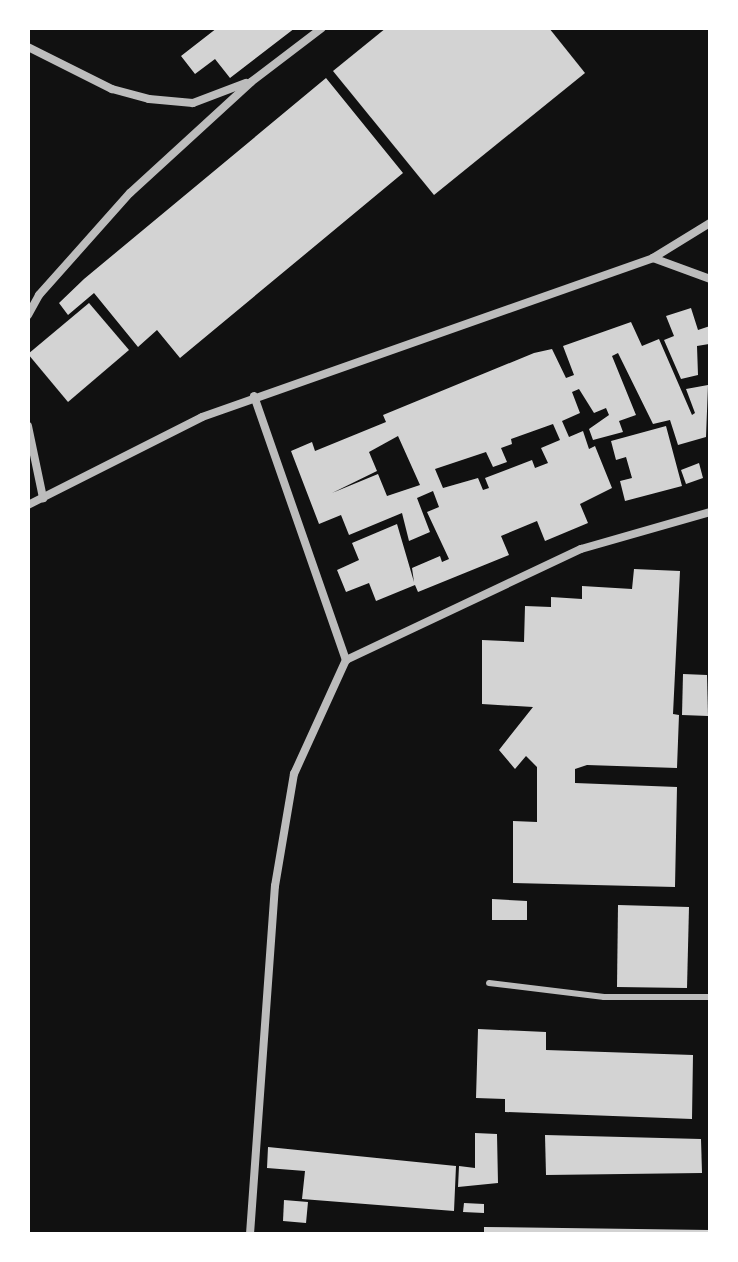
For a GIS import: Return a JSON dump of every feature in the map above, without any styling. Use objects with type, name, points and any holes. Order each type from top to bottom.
[{"type":"street","points":[[28,315],[39,295],[130,193],[251,82],[322,28]]},
{"type":"street","points":[[28,47],[112,89],[149,99],[193,103],[251,82]]},
{"type":"street","points":[[28,505],[149,440],[254,396],[653,258],[710,223]]},
{"type":"street","points":[[653,258],[710,279]]},
{"type":"street","points":[[254,396],[346,660]]},
{"type":"street","points":[[28,426],[43,498]]},
{"type":"street","points":[[250,1234],[275,886],[294,774],[346,660],[581,549],[710,512]]},
{"type":"lane","points":[[489,983],[604,997],[710,997]]},
{"type":"building","points":[[217,28],[295,28],[230,78],[215,59],[195,74],[181,56]]},
{"type":"building","points":[[386,28],[549,28],[585,73],[434,195],[333,71]]},
{"type":"building","points":[[326,78],[403,173],[180,358],[157,330],[138,347],[94,293],[68,315],[59,303],[84,279]]},
{"type":"building","points":[[89,303],[129,350],[68,402],[28,354]]},
{"type":"building","points":[[691,308],[698,330],[710,326],[709,344],[697,346],[698,375],[681,379],[664,340],[674,336],[666,316]]},
{"type":"building","points":[[631,322],[642,346],[659,339],[692,415],[695,413],[686,389],[708,385],[706,437],[678,445],[670,420],[653,424],[618,353],[612,356],[636,415],[619,421],[623,432],[593,440],[589,429],[609,415],[606,408],[594,413],[579,389],[572,392],[580,413],[562,421],[569,437],[583,431],[589,449],[595,446],[612,488],[580,504],[588,523],[545,541],[537,521],[501,536],[509,555],[418,592],[415,585],[376,601],[369,583],[346,592],[337,570],[359,560],[352,543],[397,524],[414,582],[412,568],[440,556],[442,562],[449,559],[427,512],[439,507],[433,491],[417,498],[430,532],[409,541],[402,513],[349,535],[341,515],[319,524],[291,451],[312,442],[315,451],[386,422],[383,415],[534,353],[552,349],[566,378],[574,375],[563,346]],"holes":[[[553,424],[560,440],[541,448],[548,463],[535,468],[532,460],[485,478],[489,488],[483,490],[478,478],[443,488],[435,469],[486,452],[493,467],[507,462],[501,448],[512,444],[511,439]],[[398,436],[420,485],[387,496],[378,474],[332,493],[377,471],[369,452]]]},
{"type":"building","points":[[666,426],[682,486],[625,501],[620,481],[632,478],[626,457],[616,460],[611,441]]},
{"type":"building","points":[[699,463],[703,478],[686,484],[681,470]]},
{"type":"building","points":[[634,569],[680,571],[673,714],[679,715],[677,768],[587,765],[575,769],[575,783],[677,787],[675,887],[513,883],[513,821],[537,822],[537,767],[526,756],[515,769],[499,750],[533,707],[482,704],[482,640],[524,642],[525,606],[551,607],[551,597],[582,599],[582,586],[632,589]]},
{"type":"building","points":[[683,674],[707,675],[708,716],[682,715]]},
{"type":"building","points":[[492,899],[527,901],[527,920],[492,920]]},
{"type":"building","points":[[618,905],[689,907],[687,988],[617,987]]},
{"type":"building","points":[[478,1029],[546,1032],[546,1050],[693,1055],[692,1119],[505,1112],[505,1099],[476,1098]]},
{"type":"building","points":[[475,1133],[497,1134],[498,1183],[458,1187],[459,1166],[475,1168]]},
{"type":"building","points":[[545,1135],[701,1139],[702,1173],[546,1175]]},
{"type":"building","points":[[268,1147],[456,1166],[454,1211],[302,1199],[305,1171],[267,1168]]},
{"type":"building","points":[[284,1200],[308,1202],[306,1223],[283,1221]]},
{"type":"building","points":[[464,1203],[484,1204],[484,1213],[463,1212]]},
{"type":"building","points":[[484,1227],[710,1230],[710,1234],[484,1234]]}]
